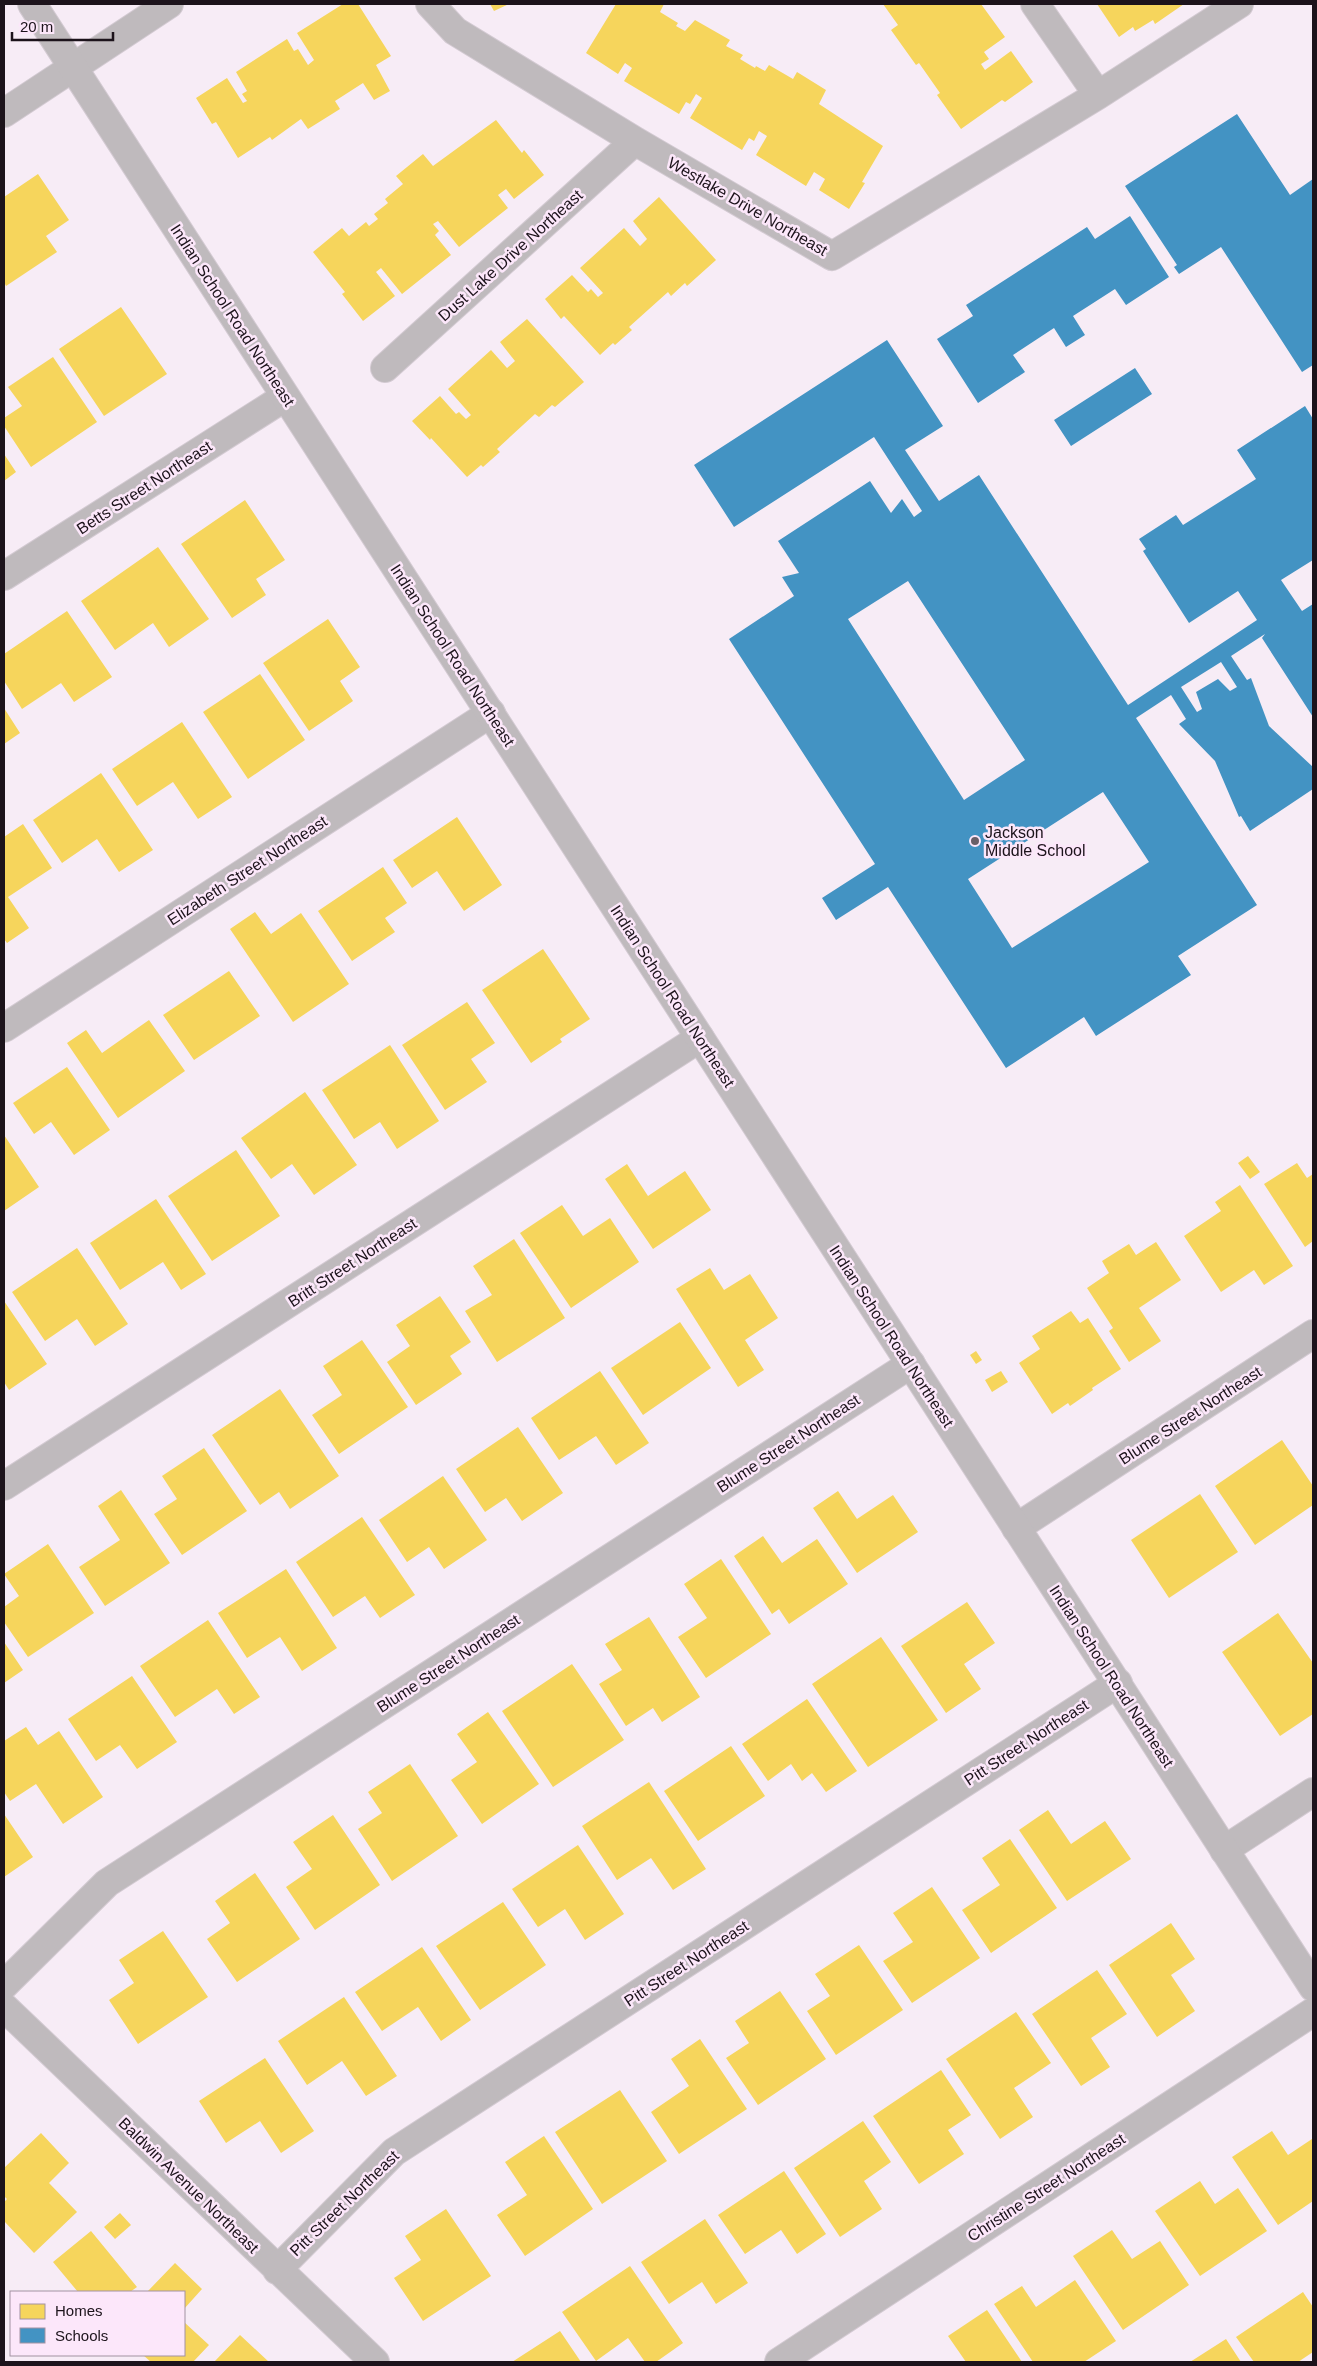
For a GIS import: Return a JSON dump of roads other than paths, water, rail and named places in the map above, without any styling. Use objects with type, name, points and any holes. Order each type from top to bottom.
[{"type":"street","name":"Indian School Road Northeast","points":[[32,4],[1313,1987]]},
{"type":"street","points":[[4,113],[169,4]]},
{"type":"street","name":"Westlake Drive Northeast","points":[[430,4],[455,31],[635,141],[832,256],[1098,95],[1239,4]]},
{"type":"street","points":[[1034,4],[1098,95]]},
{"type":"street","name":"Dust Lake Drive Northeast","points":[[385,368],[635,141]]},
{"type":"street","name":"Betts Street Northeast","points":[[4,576],[285,397]]},
{"type":"street","name":"Elizabeth Street Northeast","points":[[4,1028],[491,713]]},
{"type":"street","name":"Britt Street Northeast","points":[[4,1486],[700,1038]]},
{"type":"street","name":"Blume Street Northeast","points":[[1016,1528],[1313,1334]]},
{"type":"street","name":"Blume Street Northeast","points":[[4,1985],[107,1883],[911,1364]]},
{"type":"street","name":"Pitt Street Northeast","points":[[277,2270],[394,2152],[1118,1683]]},
{"type":"street","points":[[1224,1850],[1313,1792]]},
{"type":"street","name":"Baldwin Avenue Northeast","points":[[4,2007],[375,2362]]},
{"type":"street","name":"Christine Street Northeast","points":[[779,2362],[1313,2012]]},
{"type":"place","name":"Jackson Middle School","points":[[975,841]]}]
